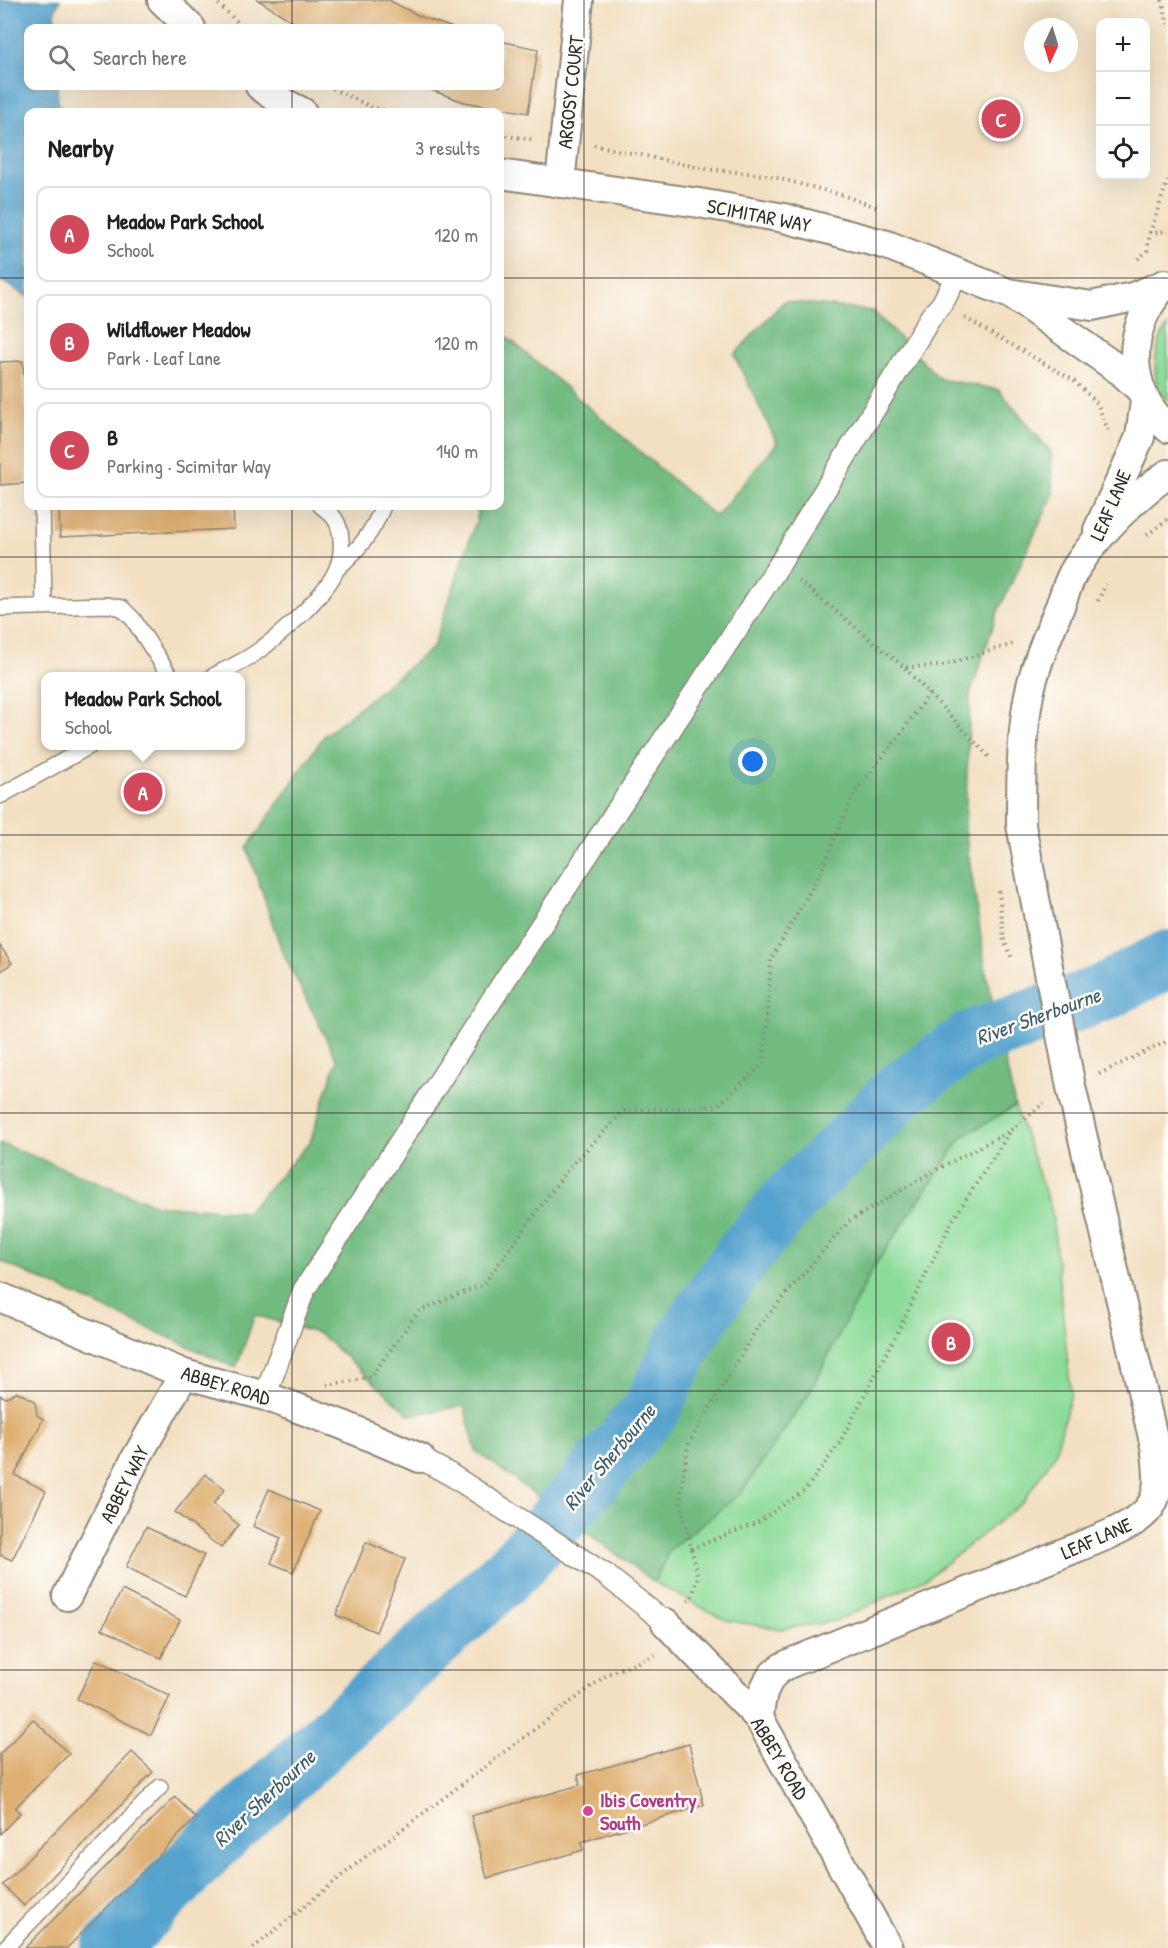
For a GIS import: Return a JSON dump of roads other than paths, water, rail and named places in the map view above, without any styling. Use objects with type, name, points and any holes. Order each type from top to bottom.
[{"type":"street","points":[[162,0],[187,24]]},
{"type":"street","name":"ARGOSY COURT","points":[[560,183],[579,0]]},
{"type":"street","points":[[266,90],[294,108]]},
{"type":"street","name":"SCIMITAR WAY","points":[[504,175],[699,203],[784,218],[887,244],[1008,293]]},
{"type":"street","points":[[265,1396],[304,1290],[499,989],[779,565],[932,315],[942,304],[958,273]]},
{"type":"street","points":[[1008,293],[1092,306],[1133,297],[1167,283]]},
{"type":"street","points":[[1143,395],[1134,357],[1137,331],[1151,300],[1167,283]]},
{"type":"street","points":[[1008,293],[1122,372],[1168,428]]},
{"type":"street","name":"LEAF LANE","points":[[759,1718],[760,1702],[767,1685],[777,1671],[813,1654],[1132,1524],[1151,1507],[1158,1486],[1159,1473],[1155,1446],[1071,1087],[1021,825],[1022,747],[1027,703],[1044,647],[1074,571],[1089,548],[1140,437],[1143,395]]},
{"type":"street","name":"LEAF LANE","points":[[1089,548],[1147,488],[1168,474]]},
{"type":"street","name":"ABBEY ROAD","points":[[0,1297],[184,1374],[265,1396],[344,1425],[420,1458],[451,1475],[606,1575],[666,1623],[759,1718],[888,1948]]},
{"type":"street","name":"ABBEY WAY","points":[[67,1596],[135,1460],[184,1374]]},
{"type":"lane","points":[[42,510],[44,606]]},
{"type":"lane","points":[[325,510],[334,518],[340,532],[341,551],[338,568]]},
{"type":"lane","points":[[220,672],[259,651],[291,625],[329,583],[338,568],[369,536],[380,510]]},
{"type":"lane","points":[[0,608],[107,605],[122,609],[133,619],[167,672]]},
{"type":"lane","points":[[0,796],[83,750]]},
{"type":"lane","points":[[4,1948],[160,1787]]},
{"type":"water","points":[[0,0],[60,0],[55,10],[55,24],[24,24],[24,90],[57,90],[61,108],[24,108],[24,295],[0,280]]},
{"type":"waterway","name":"River Sherbourne","points":[[111,1948],[214,1842],[511,1571],[652,1409],[687,1336],[743,1255],[792,1197],[899,1091],[972,1039],[1103,993],[1168,959]]},
{"type":"place","name":"B","points":[[1001,119]]},
{"type":"place","name":"Meadow Park School","points":[[143,792]]},
{"type":"place","name":"Wildflower Meadow","points":[[951,1342]]},
{"type":"place","name":"Ibis Coventry South","points":[[588,1811]]}]
